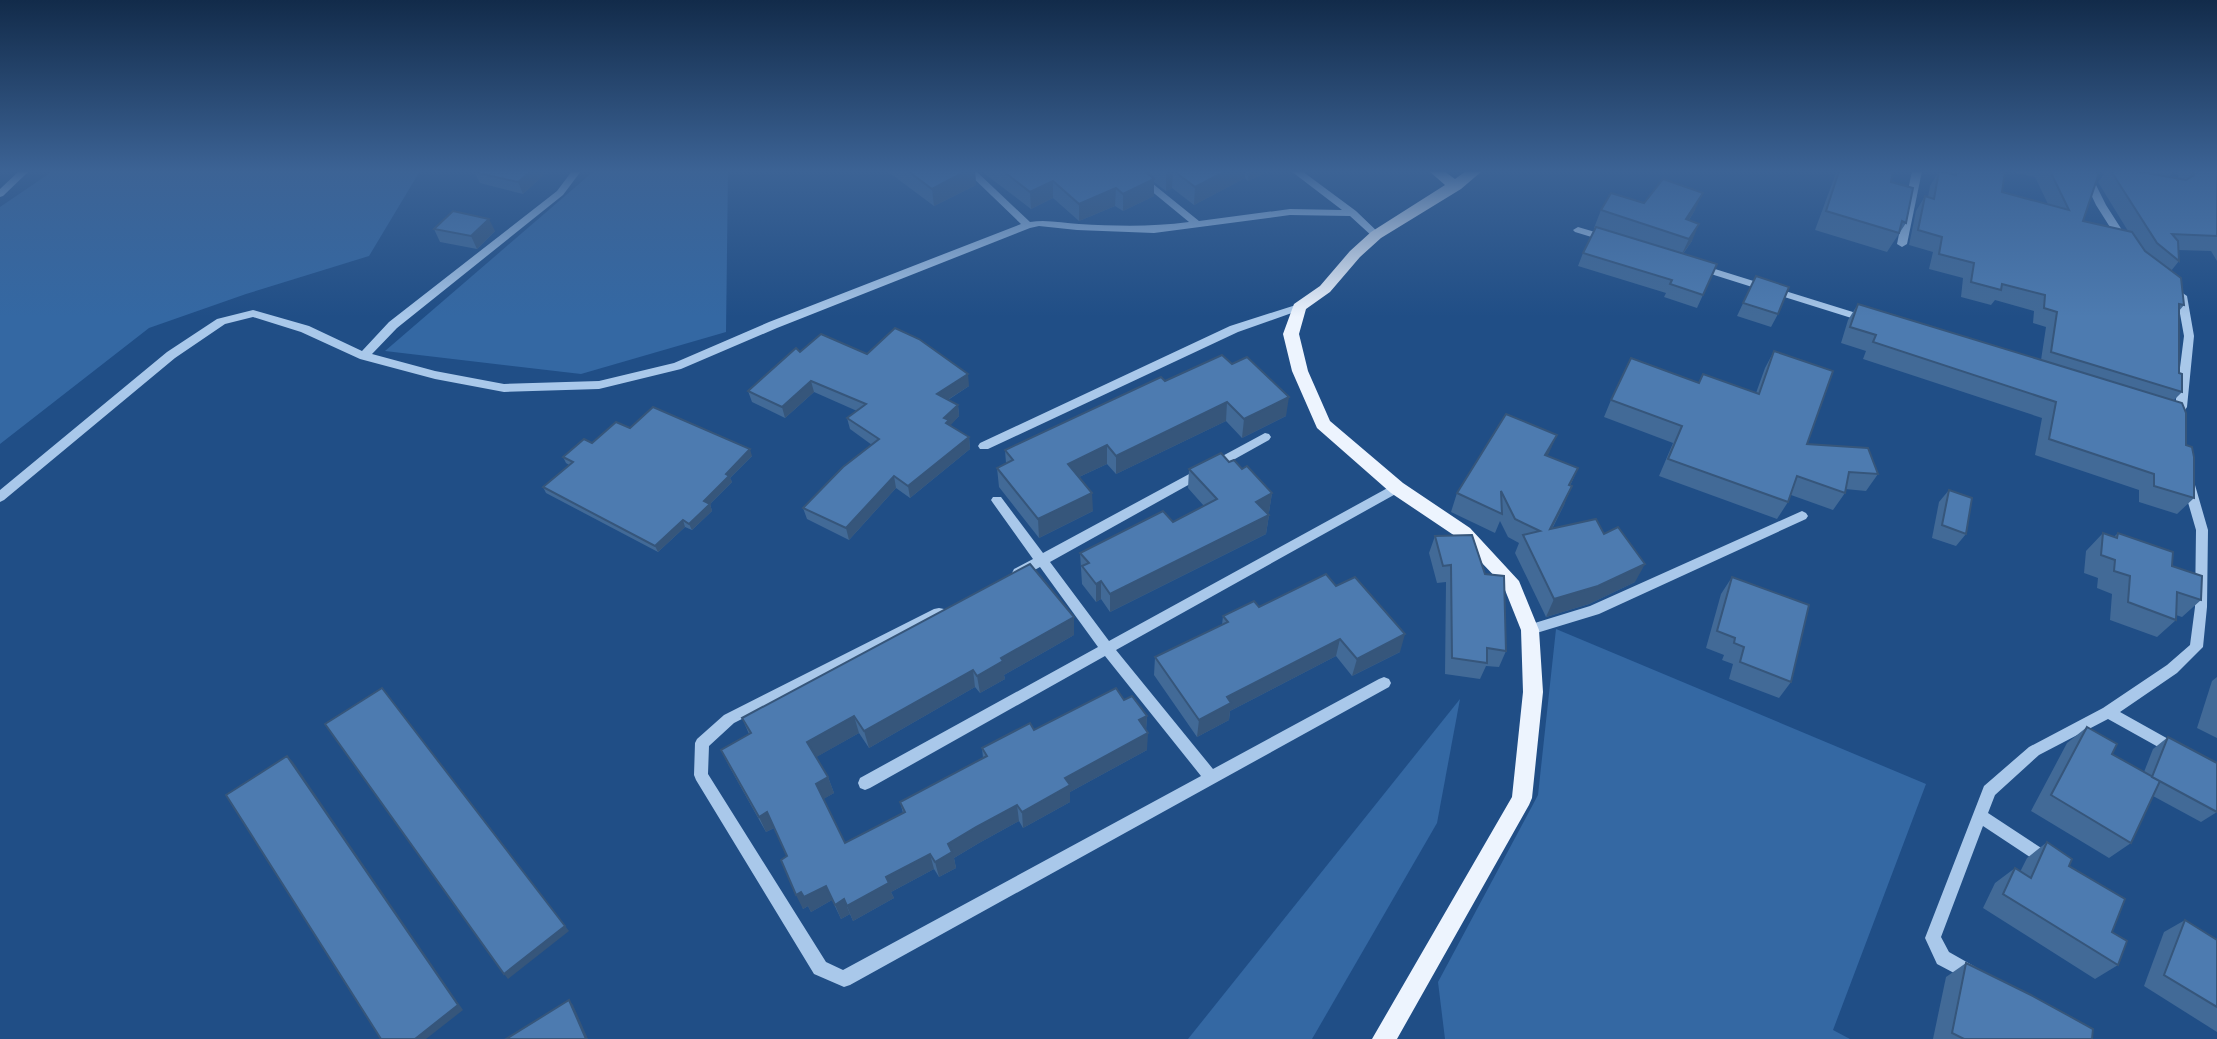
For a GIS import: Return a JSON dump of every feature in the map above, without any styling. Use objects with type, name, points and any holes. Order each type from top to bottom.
[{"type":"main road","points":[[1384,1039],[1522,798],[1533,692],[1530,630],[1510,581],[1464,533],[1397,488],[1323,424],[1300,371],[1291,334],[1299,307],[1325,289],[1355,254],[1376,235],[1400,219]]},
{"type":"street","points":[[364,356],[393,325],[527,219]]},
{"type":"street","points":[[1022,219],[1028,225]]},
{"type":"street","points":[[1191,219],[1198,225]]},
{"type":"street","points":[[0,497],[171,355],[220,321],[253,313],[305,329],[364,356],[435,375],[504,388],[599,385],[677,366],[773,325],[1028,225],[1039,223],[1154,230],[1237,219]]},
{"type":"street","points":[[1360,219],[1376,235]]},
{"type":"street","points":[[1902,244],[1907,219]]},
{"type":"street","points":[[2110,219],[2132,253]]},
{"type":"street","points":[[1578,230],[1618,242]]},
{"type":"street","points":[[1684,263],[1870,321]]},
{"type":"street","points":[[2161,279],[2182,296],[2189,336],[2181,407],[2172,419]]},
{"type":"street","points":[[984,446],[1234,330],[1299,307]]},
{"type":"street","points":[[1004,580],[1265,437]]},
{"type":"street","points":[[1990,985],[1943,958],[1933,938],[1989,792],[2034,751],[2108,712],[2172,669],[2196,647],[2202,607],[2202,530],[2186,467]]},
{"type":"street","points":[[865,783],[1397,488]]},
{"type":"street","points":[[997,500],[1107,649],[1211,778]]},
{"type":"street","points":[[1530,630],[1594,610],[1802,516]]},
{"type":"street","points":[[954,605],[729,719],[702,743],[701,775],[820,968],[844,979],[1384,683]]},
{"type":"street","points":[[2108,712],[2193,760]]},
{"type":"street","points":[[1980,816],[2058,867]]},
{"type":"shaded area","points":[[0,219],[391,219],[369,256],[246,294],[149,328],[0,444]]},
{"type":"shaded area","points":[[538,219],[727,219],[726,332],[581,374],[385,351]]},
{"type":"shaded area","points":[[1556,629],[1926,784],[1833,1030],[1850,1039],[1445,1039],[1438,982],[1538,795]]},
{"type":"shaded area","points":[[1460,699],[1437,823],[1312,1039],[1188,1039]]},
{"type":"building","points":[[444,219],[488,219],[471,236],[434,229]]},
{"type":"building","points":[[1630,219],[1687,219],[1699,224],[1689,239]]},
{"type":"building","points":[[1854,219],[1907,219],[1906,223],[1902,221],[1899,233]]},
{"type":"building","points":[[1920,219],[2084,219],[2132,232],[2145,251],[2181,278],[2184,305],[2179,304],[2179,373],[2182,374],[2182,392],[2051,352],[2057,312],[2044,308],[2045,295],[2002,284],[2001,290],[1971,282],[1974,263],[1939,254],[1942,237],[1918,230]]},
{"type":"building","points":[[2142,219],[2217,219],[2217,236],[2172,234],[2178,241],[2179,261],[2157,243]]},
{"type":"building","points":[[1596,227],[1717,264],[1703,295],[1670,284],[1672,280],[1583,253]]},
{"type":"building","points":[[1756,276],[1789,287],[1778,314],[1743,303]]},
{"type":"building","points":[[1858,304],[2182,403],[2186,413],[2186,445],[2192,447],[2194,457],[2194,498],[2154,486],[2154,474],[2049,439],[2056,402],[1873,342],[1876,335],[1850,327]]},
{"type":"building","points":[[895,328],[919,339],[968,374],[937,394],[958,405],[944,418],[949,420],[946,423],[969,437],[908,486],[894,476],[846,528],[803,508],[843,467],[879,439],[847,418],[866,404],[811,381],[782,407],[748,391],[796,348],[800,352],[821,334],[867,354]]},
{"type":"building","points":[[1774,351],[1833,371],[1807,444],[1868,448],[1878,474],[1849,472],[1845,493],[1797,476],[1788,502],[1668,459],[1682,426],[1611,400],[1631,358],[1699,383],[1703,374],[1759,394]]},
{"type":"building","points":[[1222,355],[1232,364],[1247,357],[1289,397],[1244,419],[1227,402],[1116,456],[1107,445],[1068,464],[1092,493],[1038,519],[997,468],[1013,460],[1005,450],[1161,377],[1165,381]]},
{"type":"building","points":[[653,407],[750,449],[726,474],[729,476],[704,501],[710,504],[689,524],[683,520],[655,546],[543,487],[573,462],[563,457],[584,439],[592,443],[616,422],[630,428]]},
{"type":"building","points":[[1506,414],[1557,435],[1545,455],[1578,468],[1550,529],[1596,519],[1604,534],[1618,527],[1645,564],[1598,586],[1554,599],[1523,535],[1540,531],[1515,519],[1501,491],[1502,514],[1457,493]]},
{"type":"building","points":[[1221,453],[1229,462],[1234,460],[1242,469],[1247,466],[1272,493],[1256,502],[1269,515],[1110,594],[1101,581],[1096,584],[1082,566],[1089,563],[1080,553],[1163,511],[1173,522],[1217,499],[1189,469]]},
{"type":"building","points":[[1949,490],[1972,498],[1966,534],[1942,525]]},
{"type":"building","points":[[2103,533],[2117,538],[2118,533],[2173,552],[2172,566],[2202,576],[2201,600],[2177,592],[2176,620],[2128,602],[2130,576],[2114,571],[2115,560],[2101,555]]},
{"type":"building","points":[[1472,535],[1485,574],[1504,576],[1506,651],[1487,648],[1487,663],[1452,658],[1451,565],[1443,566],[1435,536]]},
{"type":"building","points":[[1030,564],[1074,617],[1001,658],[1003,661],[977,676],[973,670],[864,731],[854,716],[807,742],[828,777],[816,784],[845,843],[905,812],[900,802],[987,756],[982,748],[1030,723],[1034,730],[1116,688],[1124,700],[1132,696],[1147,716],[1139,720],[1148,733],[1065,778],[1070,785],[1022,812],[1017,805],[976,827],[948,844],[952,852],[935,862],[930,854],[886,877],[889,883],[847,906],[844,899],[835,905],[826,886],[804,897],[801,892],[796,895],[781,860],[787,856],[767,812],[759,817],[721,750],[751,733],[742,718]]},
{"type":"building","points":[[1326,574],[1336,586],[1355,577],[1405,634],[1357,659],[1340,639],[1227,697],[1231,703],[1199,720],[1155,657],[1228,622],[1223,616],[1254,601],[1259,607]]},
{"type":"building","points":[[1732,577],[1809,605],[1791,682],[1740,662],[1744,647],[1734,643],[1735,638],[1717,631]]},
{"type":"building","points":[[382,688],[565,926],[504,974],[325,724]]},
{"type":"building","points":[[2087,727],[2117,744],[2112,754],[2160,781],[2131,843],[2051,795]]},
{"type":"building","points":[[2168,737],[2217,763],[2217,812],[2152,777]]},
{"type":"building","points":[[287,756],[458,1005],[415,1039],[381,1039],[226,795]]},
{"type":"building","points":[[2047,842],[2072,859],[2069,866],[2125,899],[2112,932],[2127,941],[2118,965],[2003,894],[2015,868],[2031,878]]},
{"type":"building","points":[[2185,920],[2217,940],[2217,1007],[2164,975]]},
{"type":"building","points":[[1966,963],[2093,1029],[2092,1039],[1964,1039],[1952,1033]]},
{"type":"building","points":[[569,1000],[586,1039],[506,1039]]}]
